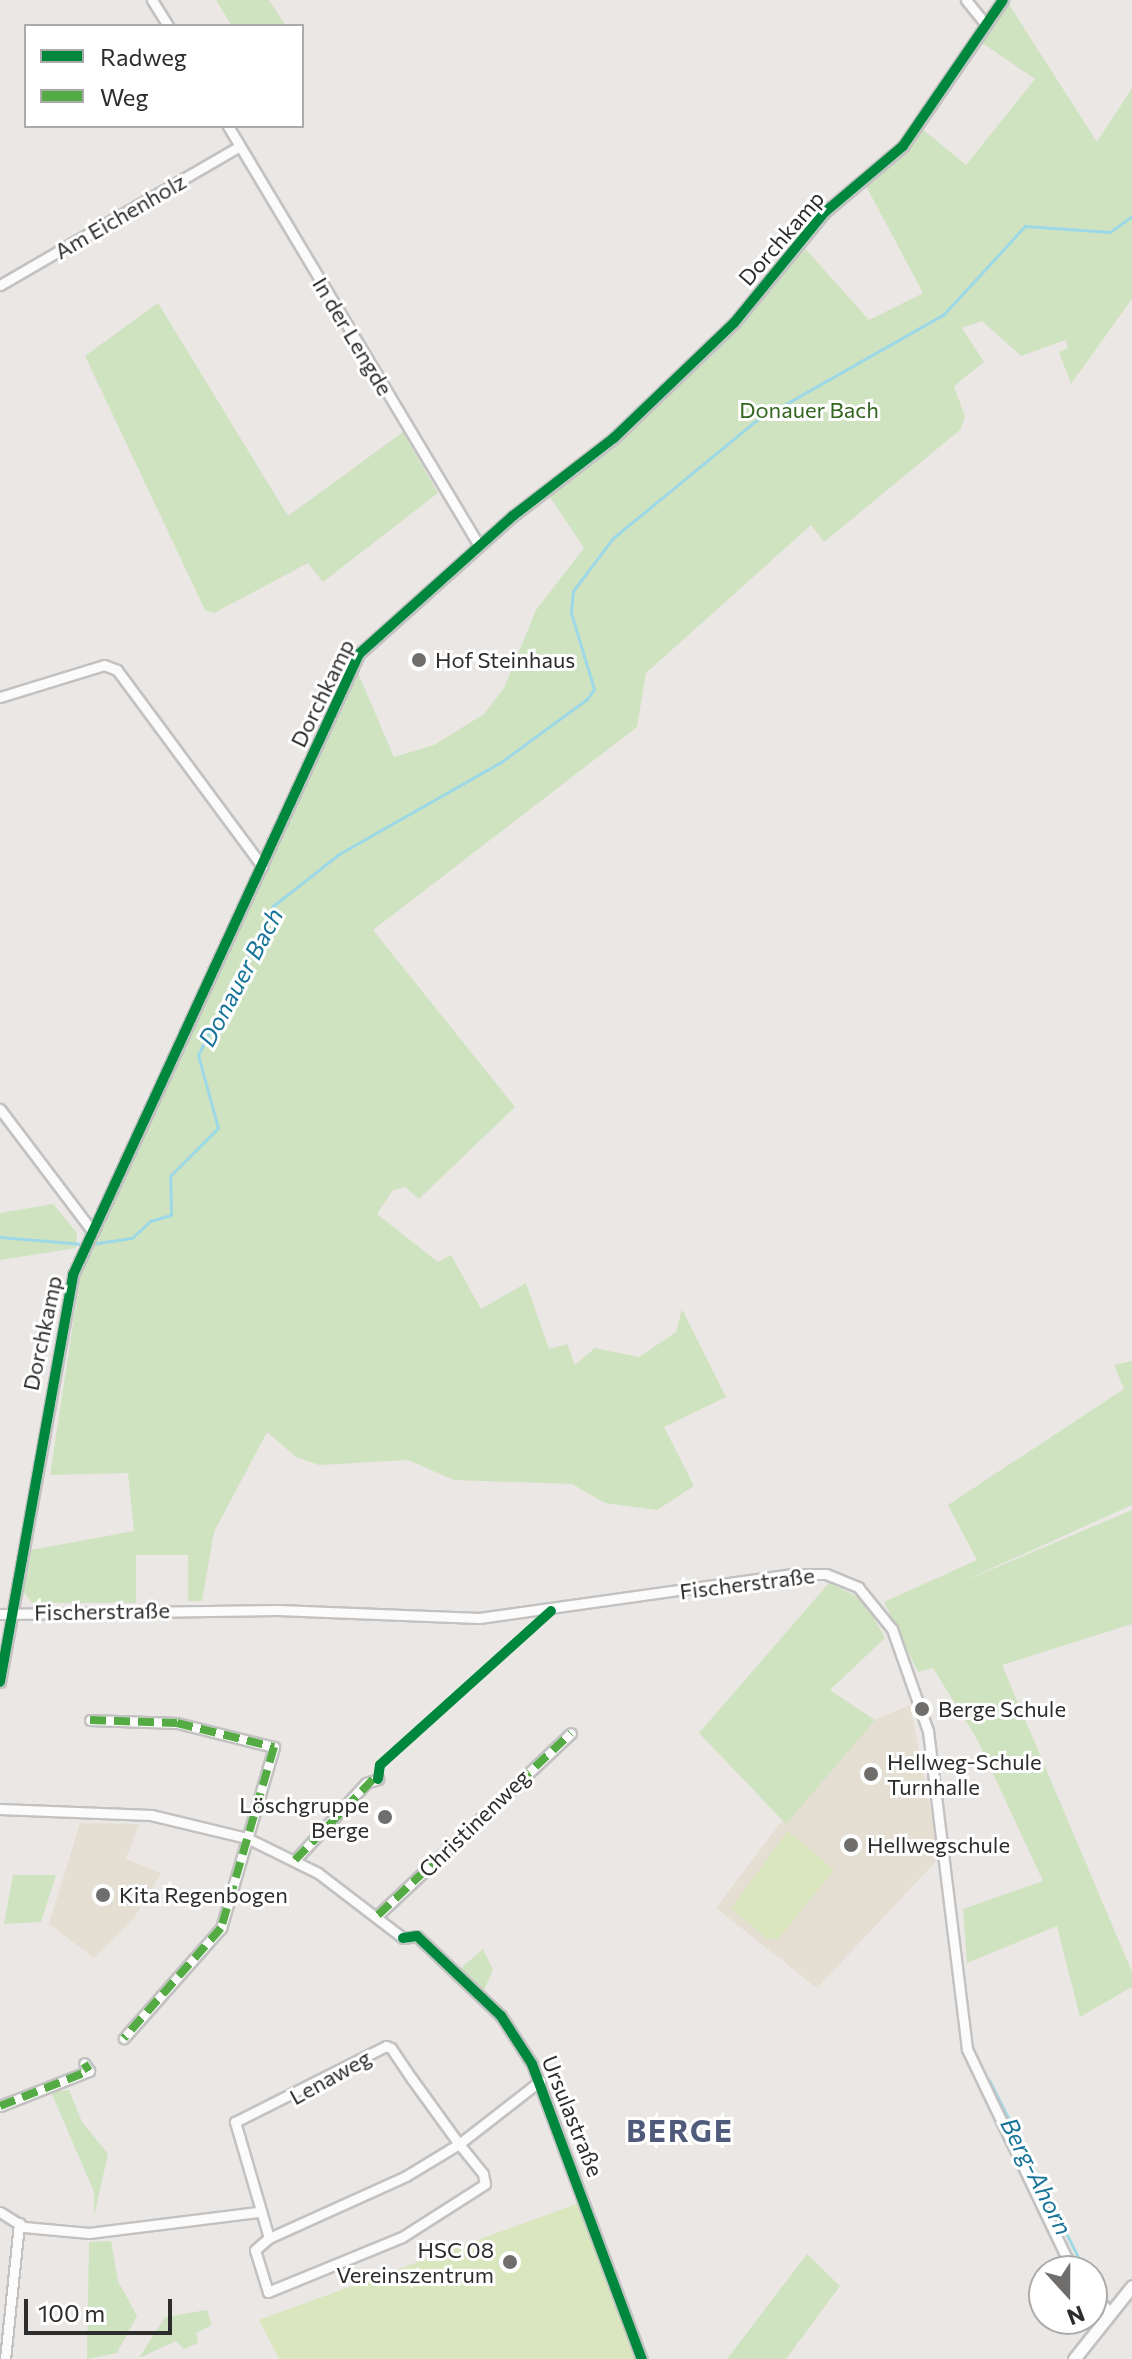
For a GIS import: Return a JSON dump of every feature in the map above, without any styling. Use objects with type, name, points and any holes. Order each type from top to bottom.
[{"type":"street","points":[[152,0],[167,24]]},
{"type":"street","points":[[966,0],[984,22]]},
{"type":"street","name":"Dorchkamp","points":[[0,1682],[65,1305],[89,1240],[366,643],[479,545],[614,438],[734,323],[825,212],[903,146],[984,22],[1003,0]]},
{"type":"street","name":"In der Lengde","points":[[229,128],[479,545]]},
{"type":"street","name":"Am Eichenholz","points":[[0,285],[240,146]]},
{"type":"street","points":[[0,697],[104,665],[117,670],[262,866]]},
{"type":"street","points":[[0,1109],[89,1240]]},
{"type":"street","name":"Fischerstraße","points":[[0,1614],[264,1609],[479,1618],[793,1574],[826,1574],[858,1587],[892,1629],[928,1731],[967,2049],[1065,2255]]},
{"type":"street","points":[[90,1720],[177,1723],[274,1747],[221,1928],[124,2038]]},
{"type":"street","name":"Christinenweg","points":[[378,1915],[571,1733]]},
{"type":"street","points":[[295,1860],[366,1783],[378,1779]]},
{"type":"street","name":"Ursulastraße","points":[[0,1809],[139,1814],[247,1838],[295,1860],[378,1915],[403,1938],[417,1936],[501,2016],[540,2081],[642,2359]]},
{"type":"street","name":"Lenaweg","points":[[386,2046],[459,2144],[483,2174],[481,2190],[414,2231],[268,2292],[255,2250],[269,2238],[258,2212],[261,2200],[235,2122],[386,2046]]},
{"type":"street","points":[[0,2106],[89,2071],[84,2063]]},
{"type":"street","points":[[269,2238],[356,2204],[459,2144],[540,2081]]},
{"type":"street","points":[[0,2212],[19,2223],[117,2233],[258,2212]]},
{"type":"street","points":[[5,2359],[19,2223]]},
{"type":"street","points":[[1074,2359],[1132,2286]]},
{"type":"shaded area","name":"Hellwegschule","points":[[910,1705],[940,1857],[817,1988],[716,1908],[782,1821],[875,1720]]},
{"type":"shaded area","name":"Kita Regenbogen","points":[[80,1823],[139,1824],[126,1859],[161,1873],[134,1918],[94,1958],[49,1924]]},
{"type":"green space","points":[[216,0],[269,0],[285,24],[231,24]]},
{"type":"green space","points":[[1008,3],[1097,142],[1132,88],[1132,299],[1071,384],[1059,352],[1068,348],[1065,340],[1021,356],[982,321],[962,328],[984,362],[954,386],[965,417],[960,430],[824,542],[811,525],[646,673],[637,727],[373,930],[515,1107],[419,1199],[405,1187],[393,1190],[377,1214],[438,1262],[451,1255],[481,1309],[526,1283],[549,1349],[567,1344],[575,1365],[595,1348],[639,1357],[676,1332],[682,1309],[726,1397],[664,1427],[694,1486],[657,1510],[605,1503],[572,1484],[454,1480],[408,1460],[319,1465],[296,1457],[267,1432],[214,1532],[202,1601],[188,1601],[188,1555],[136,1555],[136,1603],[32,1603],[23,1591],[31,1550],[134,1531],[128,1473],[50,1475],[80,1278],[358,673],[394,757],[434,745],[484,714],[504,688],[536,610],[584,548],[550,497],[685,381],[802,245],[869,320],[923,293],[866,186],[921,128],[966,165],[1035,79],[979,41]]},
{"type":"green space","points":[[158,303],[288,516],[403,432],[438,493],[323,582],[308,563],[214,613],[205,610],[85,356]]},
{"type":"green space","points":[[53,1204],[77,1233],[76,1248],[0,1260],[0,1213]]},
{"type":"green space","points":[[1132,1361],[1132,1505],[955,1585],[1132,1510],[1132,1624],[1002,1665],[1132,1972],[1132,1987],[1080,2017],[1057,1926],[967,1963],[963,1909],[1043,1881],[977,1739],[933,1668],[918,1672],[884,1602],[977,1560],[948,1505],[1124,1389],[1114,1365]]},
{"type":"green space","points":[[829,1583],[864,1600],[885,1638],[830,1690],[875,1720],[786,1824],[699,1733]]},
{"type":"green space","points":[[788,1831],[834,1870],[778,1939],[767,1939],[731,1908]]},
{"type":"green space","points":[[13,1875],[56,1875],[41,1922],[4,1924]]},
{"type":"green space","points":[[483,1949],[493,1970],[483,1992],[460,1969]]},
{"type":"green space","points":[[69,2090],[82,2122],[108,2154],[94,2216],[94,2192],[51,2092]]},
{"type":"green space","name":"HSC 08 Vereinszentrum","points":[[579,2203],[637,2359],[279,2359],[259,2320]]},
{"type":"green space","points":[[111,2241],[118,2281],[137,2316],[117,2353],[87,2359],[89,2242]]},
{"type":"green space","points":[[807,2254],[840,2286],[786,2359],[727,2359]]},
{"type":"green space","points":[[207,2310],[212,2325],[196,2333],[198,2343],[184,2349],[176,2341],[139,2358],[165,2317]]},
{"type":"waterway","name":"Donauer Bach","points":[[91,1244],[132,1238],[150,1221],[171,1215],[170,1176],[218,1128],[198,1055],[273,906],[339,854],[501,762],[587,699],[594,689],[571,613],[573,591],[613,538],[754,422],[944,314],[1025,226],[1110,232],[1132,216]]},
{"type":"waterway","name":"Donauer Bach","points":[[0,1237],[83,1244]]},
{"type":"waterway","name":"Berg-Ahorn","points":[[989,2080],[1077,2255]]},
{"type":"marked path","points":[[90,1720],[177,1723],[274,1747],[221,1928],[124,2038]]},
{"type":"marked path","points":[[378,1915],[571,1733]]},
{"type":"marked path","points":[[295,1860],[379,1773]]},
{"type":"marked path","points":[[0,2106],[89,2071],[84,2063]]},
{"type":"cycle path","points":[[0,1682],[73,1275],[359,654],[513,516],[614,438],[734,323],[825,212],[903,146],[1003,0]]},
{"type":"cycle path","points":[[378,1779],[380,1765],[551,1611]]},
{"type":"cycle path","points":[[403,1938],[417,1936],[501,2016],[532,2064],[642,2359]]},
{"type":"place","name":"Hof Steinhaus","points":[[419,660]]},
{"type":"place","name":"Berge Schule","points":[[922,1709]]},
{"type":"place","name":"Hellweg-Schule Turnhalle","points":[[871,1774]]},
{"type":"place","name":"Löschgruppe Berge","points":[[385,1817]]},
{"type":"place","name":"Hellwegschule","points":[[851,1845]]},
{"type":"place","name":"Kita Regenbogen","points":[[103,1895]]},
{"type":"place","name":"HSC 08 Vereinszentrum","points":[[510,2262]]},
{"type":"district","name":"BERGE","points":[[680,2130]]}]
